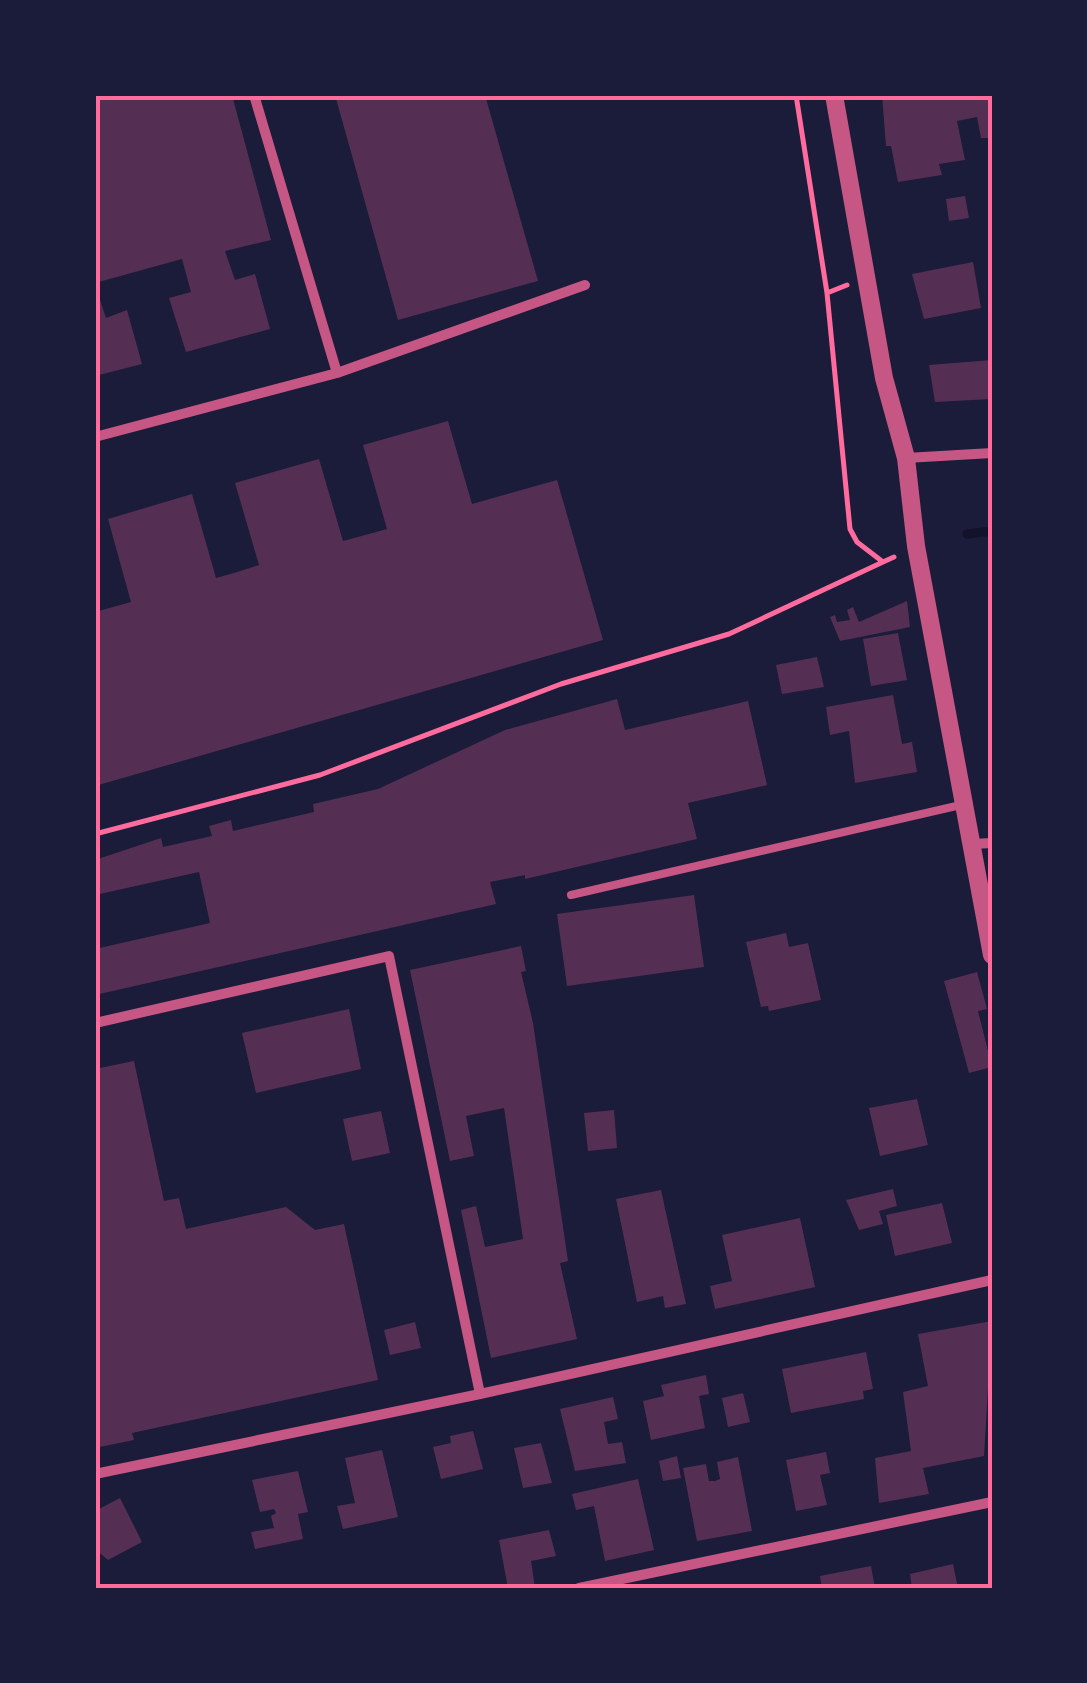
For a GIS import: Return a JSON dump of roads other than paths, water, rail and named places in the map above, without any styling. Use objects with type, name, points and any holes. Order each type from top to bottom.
[{"type":"street","points":[[254,95],[337,373]]},
{"type":"street","points":[[834,95],[884,378],[906,458],[916,546],[992,955]]},
{"type":"street","points":[[95,437],[337,373],[585,286]]},
{"type":"street","points":[[906,458],[992,452]]},
{"type":"street","points":[[972,844],[992,843]]},
{"type":"street","points":[[95,1023],[389,956],[480,1394]]},
{"type":"street","points":[[95,1474],[480,1394],[992,1280]]},
{"type":"street","points":[[579,1588],[992,1502]]},
{"type":"lane","points":[[571,895],[964,804]]},
{"type":"waterway","points":[[967,534],[992,531]]}]
